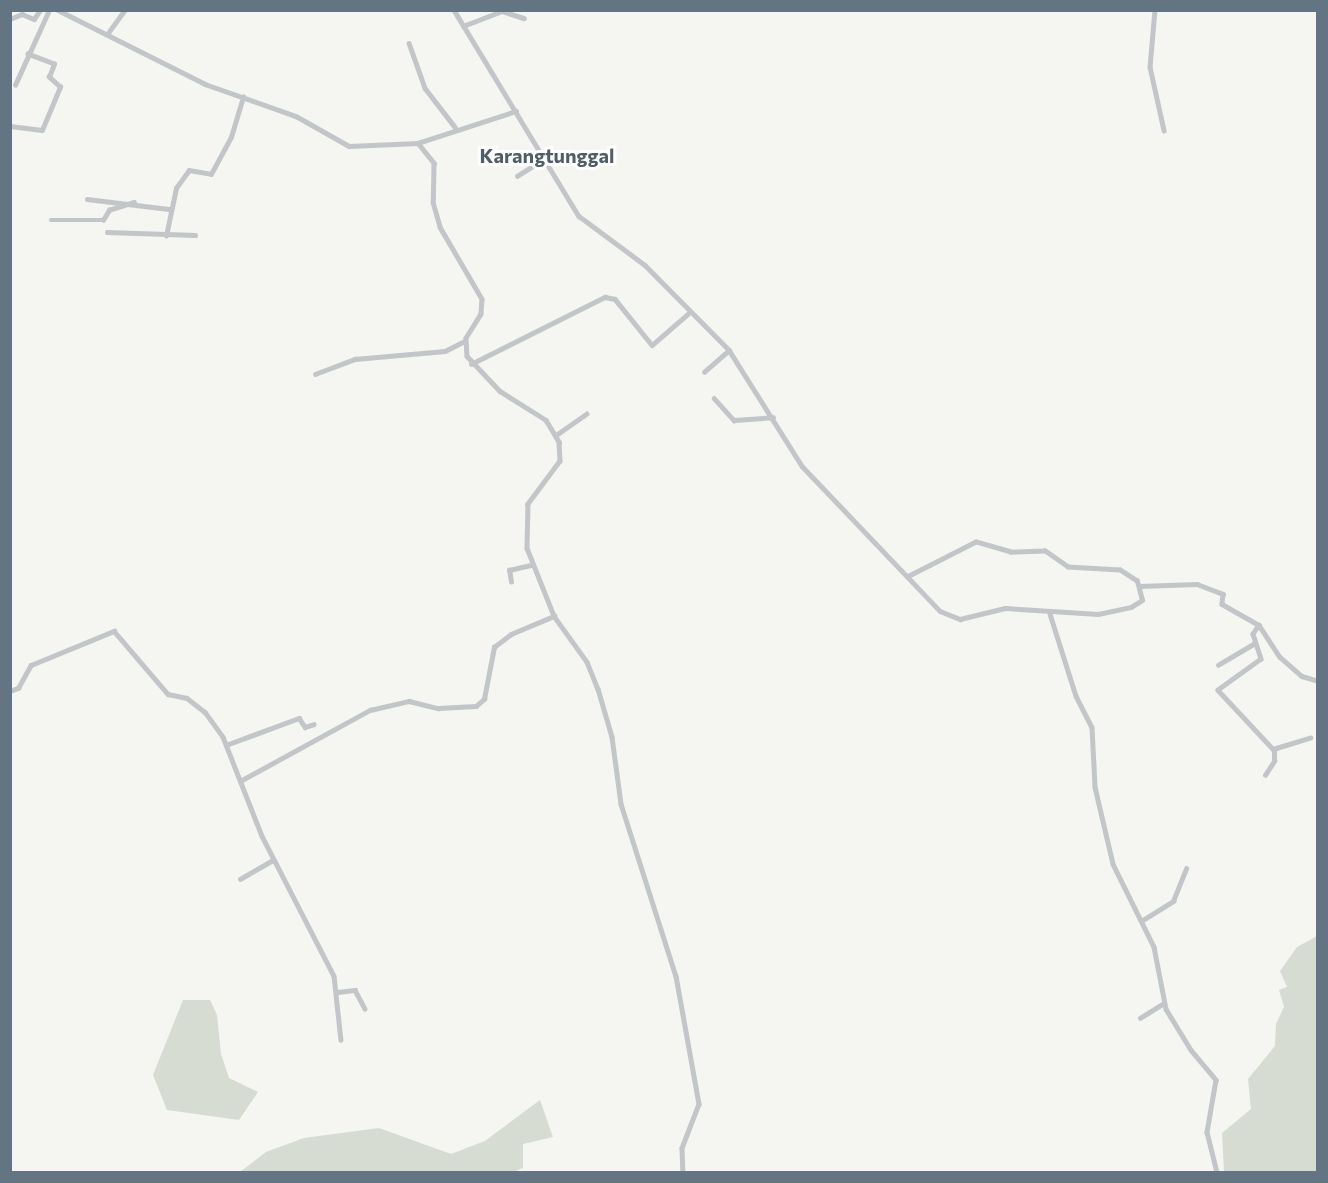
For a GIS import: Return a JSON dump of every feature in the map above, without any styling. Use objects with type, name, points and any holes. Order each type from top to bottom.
[{"type":"street","points":[[10,19],[22,14],[34,19],[40,10]]},
{"type":"street","points":[[15,85],[49,10]]},
{"type":"street","points":[[58,10],[108,33],[205,84],[296,116],[343,144],[418,143],[455,127],[516,111]]},
{"type":"street","points":[[108,33],[125,10]]},
{"type":"street","points":[[454,10],[547,157],[579,216],[645,266],[729,350],[808,473],[909,576],[936,607],[954,619],[1005,608],[1036,608],[1050,614],[1098,614],[1131,607],[1142,600],[1139,586],[1131,576],[1115,569],[1068,567],[1045,551],[1011,552],[976,542],[909,576]]},
{"type":"street","points":[[462,26],[494,12],[506,10],[524,18]]},
{"type":"street","points":[[1155,10],[1150,67],[1164,129]]},
{"type":"street","points":[[409,43],[425,88],[455,127]]},
{"type":"street","points":[[10,126],[43,129],[60,87],[49,77],[54,64],[28,54]]},
{"type":"street","points":[[166,236],[170,210],[188,171],[211,174],[231,137],[243,97]]},
{"type":"street","points":[[315,374],[355,359],[445,351],[465,341],[481,315],[482,299],[443,234],[433,202],[434,163],[418,143]]},
{"type":"street","points":[[517,176],[547,157]]},
{"type":"street","points":[[87,199],[134,202],[170,210]]},
{"type":"street","points":[[51,220],[102,220],[109,210],[134,202]]},
{"type":"street","points":[[107,232],[195,236]]},
{"type":"street","points":[[471,364],[605,297],[615,299],[651,345],[690,312]]},
{"type":"street","points":[[465,341],[471,364],[500,391],[546,420],[556,435],[560,461],[526,511],[531,565],[554,616],[587,662],[598,689],[612,737],[621,804],[676,976],[699,1104],[682,1148],[683,1173]]},
{"type":"street","points":[[704,372],[729,350]]},
{"type":"street","points":[[714,398],[732,420],[773,417]]},
{"type":"street","points":[[556,435],[586,414]]},
{"type":"street","points":[[511,582],[508,570],[531,565]]},
{"type":"street","points":[[1139,586],[1211,588],[1223,594],[1222,604],[1259,625],[1280,657],[1302,675],[1317,681]]},
{"type":"street","points":[[1050,614],[1076,696],[1092,727],[1095,787],[1113,864],[1143,920],[1154,947],[1164,1003],[1191,1050],[1216,1080],[1207,1132],[1217,1173]]},
{"type":"street","points":[[242,780],[376,708],[409,700],[438,708],[477,706],[484,699],[494,647],[511,634],[554,616]]},
{"type":"street","points":[[1259,625],[1252,634],[1261,659],[1218,689],[1274,750]]},
{"type":"street","points":[[10,691],[18,688],[31,665],[114,631],[168,694],[187,698],[205,712],[226,745],[273,860],[327,958],[338,992],[341,1040]]},
{"type":"street","points":[[1218,665],[1255,643]]},
{"type":"street","points":[[226,745],[298,718],[305,727],[314,724]]},
{"type":"street","points":[[1274,750],[1310,738]]},
{"type":"street","points":[[1265,775],[1274,750]]},
{"type":"street","points":[[240,879],[273,860]]},
{"type":"street","points":[[1143,920],[1173,901],[1186,869]]},
{"type":"street","points":[[338,992],[355,990],[365,1009]]},
{"type":"street","points":[[1140,1018],[1164,1003]]},
{"type":"shaded area","points":[[1317,936],[1317,1172],[1224,1172],[1222,1133],[1251,1109],[1248,1079],[1275,1046],[1276,1024],[1284,1007],[1279,990],[1287,987],[1280,971],[1297,947]]},
{"type":"shaded area","points":[[183,1000],[210,1000],[217,1015],[221,1054],[229,1078],[258,1092],[239,1120],[167,1110],[153,1075]]},
{"type":"shaded area","points":[[540,1100],[553,1137],[523,1144],[523,1168],[513,1172],[240,1172],[266,1152],[304,1138],[379,1128],[451,1154],[485,1141]]},
{"type":"district","name":"Karangtunggal","points":[[547,155]]}]
